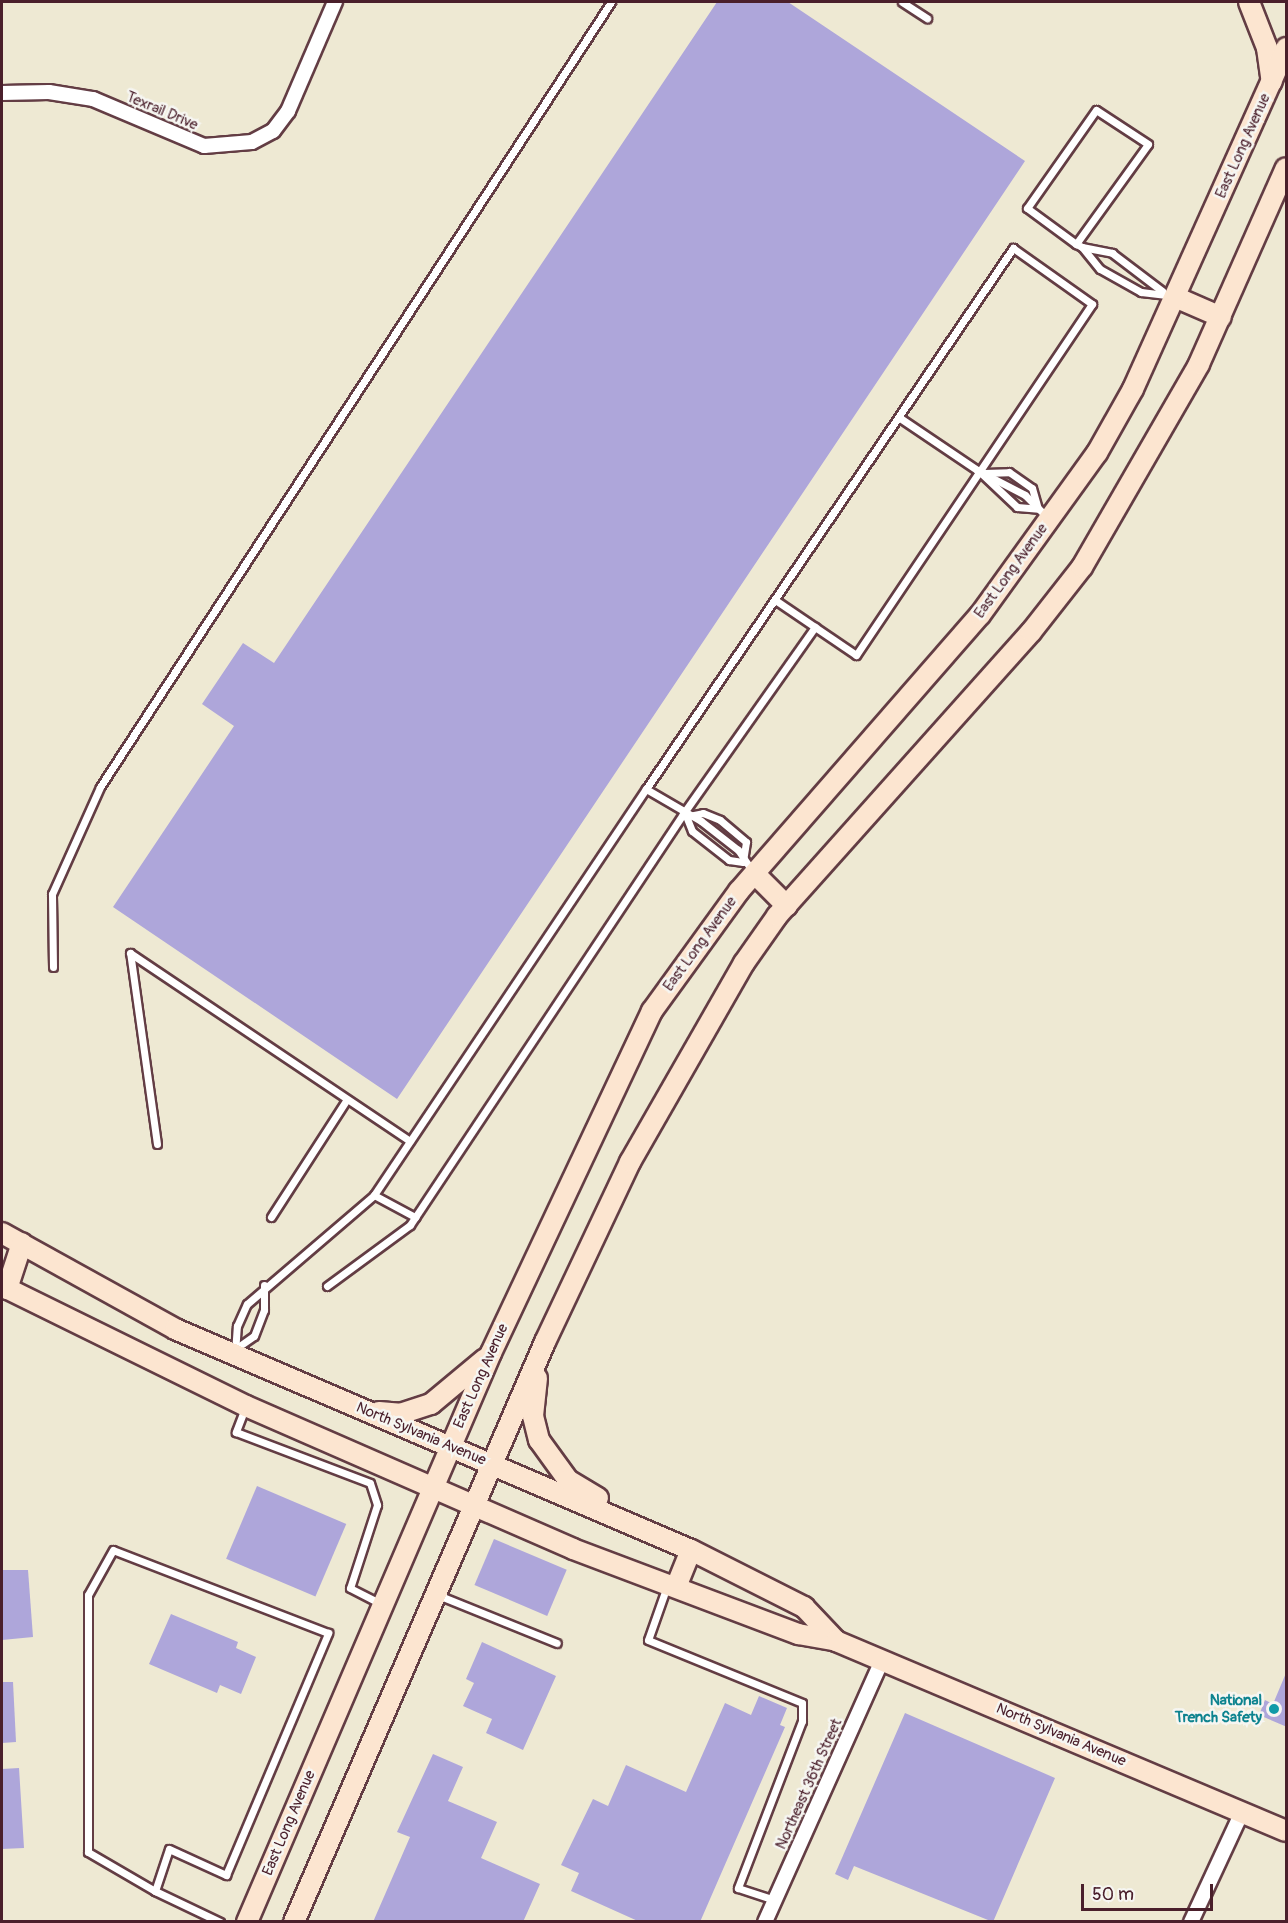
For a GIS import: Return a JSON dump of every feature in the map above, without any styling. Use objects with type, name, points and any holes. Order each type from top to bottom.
[{"type":"main road","points":[[1249,2],[1266,48],[1272,82]]},
{"type":"main road","name":"East Long Avenue","points":[[247,1922],[491,1353],[652,1011],[749,868],[980,615],[1043,514],[1133,389],[1169,294],[1287,48]]},
{"type":"main road","points":[[294,1922],[546,1342],[630,1162],[744,963],[787,906],[1070,586],[1110,524],[1221,317],[1287,168]]},
{"type":"main road","points":[[1169,294],[1221,317]]},
{"type":"main road","points":[[749,868],[787,906]]},
{"type":"main road","name":"North Sylvania Avenue","points":[[2,1233],[95,1289],[367,1411],[691,1550],[804,1607],[836,1641]]},
{"type":"main road","points":[[3,1292],[22,1243]]},
{"type":"main road","name":"North Sylvania Avenue","points":[[3,1292],[246,1406],[433,1485],[474,1506],[798,1634],[836,1641],[1287,1831]]},
{"type":"main road","points":[[546,1342],[533,1416],[550,1462],[568,1480],[673,1542]]},
{"type":"main road","points":[[367,1411],[400,1414],[431,1404],[491,1353]]},
{"type":"main road","points":[[672,1585],[691,1550]]},
{"type":"street","name":"Texrail Drive","points":[[2,93],[82,96],[204,146],[252,142],[273,130],[288,111],[335,2]]},
{"type":"street","name":"Northeast 36th Street","points":[[765,1922],[882,1660]]},
{"type":"street","points":[[1191,1922],[1242,1812]]},
{"type":"lane","points":[[53,967],[52,894],[100,787],[611,2]]},
{"type":"lane","points":[[902,2],[927,18]]},
{"type":"lane","points":[[1079,245],[1148,144],[1096,110],[1027,208],[1079,245],[1100,269],[1141,292],[1169,294]]},
{"type":"lane","points":[[1079,245],[1112,254],[1152,278],[1169,294]]},
{"type":"lane","points":[[236,1351],[240,1319],[264,1286],[374,1196],[646,789],[1013,249],[1092,304],[856,654],[775,600]]},
{"type":"lane","points":[[900,418],[979,472],[1002,480],[1043,514]]},
{"type":"lane","points":[[979,472],[994,491],[1017,507],[1043,514]]},
{"type":"lane","points":[[327,1287],[415,1217],[685,815],[815,627]]},
{"type":"lane","points":[[646,789],[738,850],[749,868]]},
{"type":"lane","points":[[685,815],[703,813],[720,820],[746,842],[749,868]]},
{"type":"lane","points":[[685,815],[692,831],[729,860],[749,868]]},
{"type":"lane","points":[[157,1144],[130,953],[410,1141]]},
{"type":"lane","points":[[271,1218],[347,1099]]},
{"type":"lane","points":[[374,1196],[415,1217]]},
{"type":"lane","points":[[236,1351],[254,1335],[264,1310],[264,1286]]},
{"type":"lane","points":[[246,1406],[236,1432],[370,1483],[377,1505],[350,1588],[382,1604]]},
{"type":"lane","points":[[155,1891],[169,1849],[226,1875],[328,1633],[113,1550],[88,1595],[88,1852],[155,1891],[220,1922]]},
{"type":"lane","points":[[672,1585],[648,1640],[802,1703],[802,1721],[738,1888],[775,1900]]},
{"type":"lane","points":[[435,1594],[556,1643]]},
{"type":"building","points":[[717,2],[788,2],[1025,161],[397,1099],[113,907],[234,726],[202,704],[243,643],[274,663]]},
{"type":"building","points":[[257,1486],[346,1524],[315,1597],[226,1559]]},
{"type":"building","points":[[494,1539],[567,1570],[547,1616],[474,1585]]},
{"type":"building","points":[[2,1570],[28,1570],[33,1637],[2,1640]]},
{"type":"building","points":[[171,1614],[238,1642],[236,1648],[256,1657],[241,1694],[220,1685],[217,1693],[149,1664]]},
{"type":"building","points":[[482,1642],[556,1676],[523,1750],[486,1733],[492,1719],[463,1706],[474,1683],[466,1679]]},
{"type":"building","name":"National Trench Safety","points":[[1286,1673],[1287,1727],[1259,1715],[1265,1700],[1273,1704]]},
{"type":"building","points":[[2,1682],[13,1682],[16,1742],[2,1743]]},
{"type":"building","points":[[759,1696],[787,1708],[780,1725],[785,1727],[700,1922],[640,1922],[571,1891],[579,1873],[561,1865],[593,1799],[608,1806],[626,1765],[686,1792],[725,1703],[751,1715]]},
{"type":"building","points":[[905,1713],[1055,1778],[993,1922],[854,1866],[848,1880],[835,1874]]},
{"type":"building","points":[[433,1754],[463,1767],[448,1801],[497,1822],[481,1858],[540,1884],[523,1922],[373,1922],[410,1837],[397,1832]]},
{"type":"building","points":[[19,1768],[24,1848],[2,1849],[2,1769]]},
{"type":"place","name":"National Trench Safety","points":[[1274,1709]]}]
